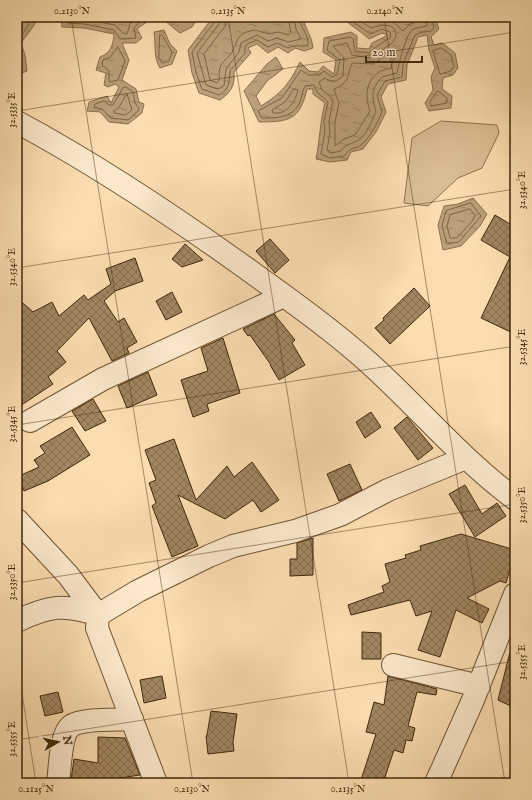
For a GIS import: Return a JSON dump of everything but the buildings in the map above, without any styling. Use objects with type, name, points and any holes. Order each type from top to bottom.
[{"type":"street","points":[[17,122],[63,146],[141,194],[284,296],[368,362],[483,475],[515,499]]},
{"type":"street","points":[[30,421],[103,379],[284,296]]},
{"type":"street","points":[[17,621],[50,608],[68,607],[98,615],[138,591],[208,556],[233,546],[295,531],[340,515],[388,490],[466,458]]},
{"type":"street","points":[[17,520],[68,575],[98,615],[97,628],[156,783]]},
{"type":"street","points":[[436,783],[479,686],[515,594]]},
{"type":"street","points":[[393,665],[479,686]]},
{"type":"street","points":[[58,783],[63,743],[70,726],[89,722],[132,719]]},
{"type":"shaded area","points":[[441,121],[497,125],[499,133],[482,168],[458,178],[428,206],[404,203],[412,138]]},
{"type":"water","points":[[17,17],[31,17],[35,24],[21,43],[25,55],[27,71],[22,73],[17,69]]},
{"type":"water","points":[[61,17],[147,17],[148,21],[137,29],[142,38],[136,43],[122,43],[129,60],[122,80],[136,89],[139,102],[144,104],[142,113],[128,124],[109,122],[100,112],[87,111],[89,102],[107,96],[111,103],[119,87],[115,84],[108,87],[104,85],[106,73],[96,70],[100,57],[107,53],[111,48],[114,34],[84,28],[62,27]]},
{"type":"water","points":[[160,17],[198,17],[192,27],[180,33]]},
{"type":"water","points":[[213,17],[303,17],[313,48],[304,51],[295,48],[288,53],[278,47],[268,53],[257,44],[248,48],[251,53],[234,72],[232,88],[220,100],[199,93],[192,73],[188,50]]},
{"type":"water","points":[[342,17],[435,17],[439,29],[431,37],[434,45],[442,43],[455,53],[458,68],[453,75],[443,78],[442,89],[452,96],[451,108],[429,111],[425,103],[433,90],[431,77],[435,68],[429,50],[427,35],[418,37],[407,65],[406,80],[388,84],[381,97],[386,112],[376,132],[363,149],[351,152],[347,160],[330,162],[316,159],[325,103],[313,94],[313,89],[307,89],[301,107],[292,117],[286,120],[269,122],[259,122],[244,91],[267,64],[276,57],[283,69],[267,81],[256,96],[261,106],[274,97],[284,87],[300,62],[309,71],[318,72],[323,66],[334,74],[336,60],[323,52],[324,38],[351,32],[357,36],[357,48],[369,49],[372,43],[388,35],[382,33],[369,39]]},
{"type":"water","points":[[164,30],[170,44],[177,51],[172,64],[160,68],[156,55],[154,32]]},
{"type":"water","points":[[473,198],[487,214],[480,226],[461,246],[443,250],[438,225],[444,206],[458,204]]}]
